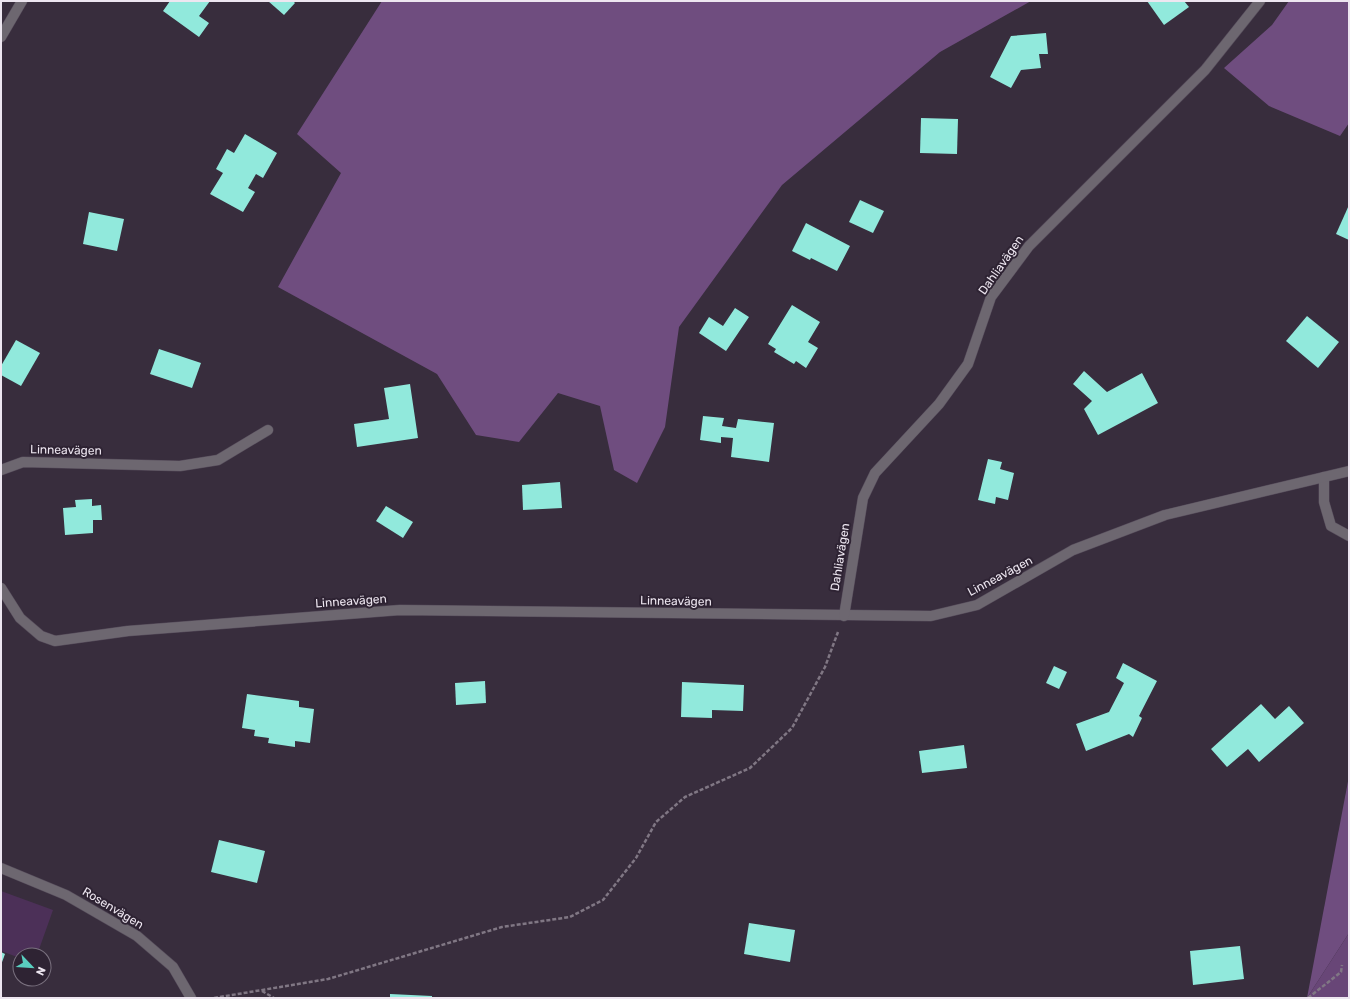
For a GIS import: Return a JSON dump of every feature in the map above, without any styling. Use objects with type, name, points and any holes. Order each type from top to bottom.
[{"type":"street","points":[[1,36],[22,1]]},
{"type":"street","name":"Dahliavägen","points":[[844,616],[863,498],[875,473],[938,404],[968,364],[991,297],[1029,246],[1205,70],[1260,1]]},
{"type":"street","name":"Linneavägen","points":[[1,470],[23,462],[180,466],[218,460],[268,430]]},
{"type":"street","name":"Linneavägen","points":[[1,588],[20,618],[41,636],[55,641],[128,631],[400,610],[931,616],[977,605],[1073,550],[1166,515],[1349,471]]},
{"type":"street","points":[[1324,477],[1324,502],[1331,526],[1349,536]]},
{"type":"street","name":"Rosenvägen","points":[[1,868],[66,895],[137,936],[173,968],[192,998]]},
{"type":"path","points":[[214,998],[328,979],[502,927],[570,918],[603,900],[636,858],[656,822],[685,797],[750,768],[792,728],[825,667],[844,616]]},
{"type":"path","points":[[1308,998],[1341,972],[1342,965]]},
{"type":"path","points":[[261,990],[274,998]]},
{"type":"shaded area","points":[[382,1],[1031,1],[940,52],[782,185],[679,327],[665,427],[637,483],[614,470],[600,406],[558,393],[519,442],[476,435],[437,374],[278,287],[341,173],[297,134]]},
{"type":"shaded area","points":[[1289,1],[1349,1],[1349,123],[1340,136],[1269,106],[1224,68],[1272,25]]},
{"type":"shaded area","points":[[1349,776],[1349,933],[1307,998]]},
{"type":"shaded area","points":[[1,891],[53,910],[40,947],[12,947],[12,955],[1,951]]},
{"type":"shaded area","points":[[1349,933],[1349,998],[1307,998]]},
{"type":"building","points":[[170,1],[210,1],[199,16],[209,23],[199,37],[163,11]]},
{"type":"building","points":[[268,1],[293,1],[295,3],[284,15]]},
{"type":"building","points":[[1147,1],[1184,1],[1189,7],[1164,25]]},
{"type":"building","points":[[1046,33],[1048,54],[1039,54],[1041,68],[1021,70],[1011,88],[990,77],[1011,36]]},
{"type":"building","points":[[921,118],[958,119],[957,154],[920,153]]},
{"type":"building","points":[[245,134],[277,153],[263,178],[256,174],[248,188],[255,192],[243,212],[210,194],[223,173],[216,169],[227,149],[234,153]]},
{"type":"building","points":[[860,200],[884,211],[873,233],[849,222]]},
{"type":"building","points":[[1349,205],[1349,240],[1336,234]]},
{"type":"building","points":[[89,212],[124,219],[117,251],[83,244]]},
{"type":"building","points":[[806,223],[850,246],[837,271],[811,258],[810,260],[792,251]]},
{"type":"building","points":[[792,305],[820,322],[808,342],[818,348],[806,368],[796,361],[794,364],[774,352],[776,349],[768,344]]},
{"type":"building","points":[[735,308],[749,317],[726,351],[699,333],[709,317],[723,326]]},
{"type":"building","points":[[1307,316],[1339,342],[1318,368],[1286,341]]},
{"type":"building","points":[[16,340],[40,353],[21,386],[1,375],[1,366]]},
{"type":"building","points":[[159,349],[201,363],[192,388],[150,374]]},
{"type":"building","points":[[1084,371],[1107,392],[1142,373],[1158,403],[1098,435],[1084,409],[1092,401],[1073,384]]},
{"type":"building","points":[[410,384],[418,438],[357,447],[354,424],[389,419],[384,388]]},
{"type":"building","points":[[703,416],[724,418],[722,426],[736,428],[738,419],[774,423],[769,462],[731,457],[733,438],[721,437],[721,443],[700,440]]},
{"type":"building","points":[[988,459],[1002,462],[1000,469],[1014,473],[1008,500],[996,497],[995,504],[978,500]]},
{"type":"building","points":[[560,482],[562,508],[523,510],[522,485]]},
{"type":"building","points":[[92,499],[92,506],[101,505],[102,520],[93,520],[93,533],[65,535],[63,508],[76,507],[75,500]]},
{"type":"building","points":[[386,506],[413,522],[403,538],[376,521]]},
{"type":"building","points":[[1123,663],[1157,681],[1139,716],[1142,718],[1133,737],[1129,734],[1086,751],[1076,724],[1109,712],[1124,683],[1116,678]]},
{"type":"building","points":[[1054,666],[1067,672],[1059,689],[1046,683]]},
{"type":"building","points":[[485,681],[486,703],[456,705],[455,683]]},
{"type":"building","points":[[682,682],[744,685],[743,711],[712,710],[712,718],[681,717]]},
{"type":"building","points":[[247,694],[299,701],[299,707],[314,709],[310,743],[295,741],[295,747],[268,743],[269,738],[254,736],[255,730],[242,728]]},
{"type":"building","points":[[1261,704],[1275,719],[1289,706],[1304,723],[1259,762],[1248,749],[1227,767],[1211,749]]},
{"type":"building","points":[[964,745],[967,768],[922,773],[919,751]]},
{"type":"building","points":[[219,840],[265,851],[257,883],[211,872]]},
{"type":"building","points":[[749,923],[795,930],[790,962],[744,954]]},
{"type":"building","points":[[1240,946],[1244,979],[1193,985],[1190,951]]},
{"type":"building","points":[[1,952],[5,954],[1,965]]},
{"type":"building","points":[[390,994],[432,996],[432,998],[390,998]]}]
